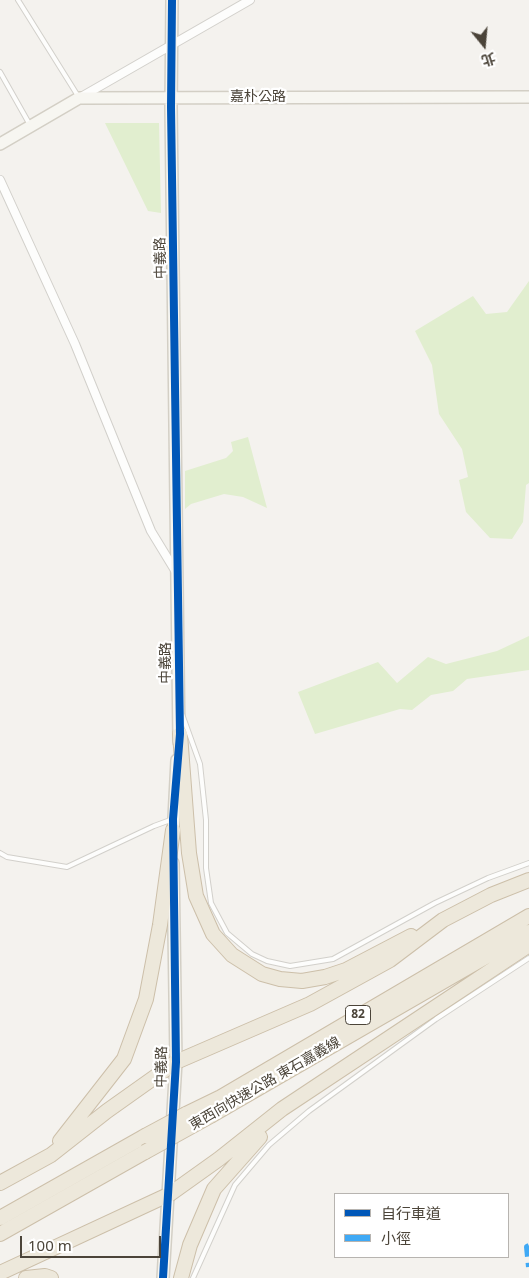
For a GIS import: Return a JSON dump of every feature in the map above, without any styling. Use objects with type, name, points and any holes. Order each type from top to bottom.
[{"type":"highway","points":[[180,734],[192,877],[196,896],[207,921],[222,946],[247,966],[262,974],[280,979],[302,981],[325,977],[346,970],[491,895],[529,880]]},
{"type":"highway","points":[[51,1155],[84,1108],[124,1059],[137,1025],[146,999],[160,925],[173,824]]},
{"type":"highway","name":"東西向快速公路 東石嘉義線","points":[[0,1218],[145,1136],[221,1097],[529,916]]},
{"type":"highway","points":[[0,1183],[51,1155],[107,1111],[176,1062],[310,1004],[390,960],[443,920]]},
{"type":"highway","name":"東西向快速公路 東石嘉義線","points":[[0,1234],[212,1115],[529,932]]},
{"type":"highway","points":[[0,1273],[170,1194],[219,1159],[282,1109],[529,945]]},
{"type":"highway","points":[[181,1278],[190,1244],[214,1189],[252,1144],[326,1081]]},
{"type":"highway","points":[[26,1278],[45,1276],[51,1278]]},
{"type":"street","name":"中義路","points":[[163,1278],[170,1194],[176,1062],[173,824],[180,734],[178,708],[178,576],[171,97],[172,0]]},
{"type":"street","points":[[0,144],[172,47],[250,0]]},
{"type":"street","name":"嘉朴公路","points":[[79,98],[529,97]]},
{"type":"street","points":[[0,180],[75,344],[151,531],[178,576]]},
{"type":"lane","points":[[18,0],[79,98]]},
{"type":"lane","points":[[0,72],[31,127]]},
{"type":"lane","points":[[178,708],[186,722],[200,764],[206,820],[206,868],[211,903],[227,933],[237,943],[260,958],[290,966],[333,960],[444,899],[488,878],[529,863]]},
{"type":"lane","points":[[0,853],[6,857],[67,868],[154,826],[173,824],[187,818]]},
{"type":"lane","points":[[193,1278],[235,1185],[269,1145],[309,1111],[436,1019],[529,958]]},
{"type":"green space","points":[[105,123],[159,123],[161,213],[148,211]]},
{"type":"green space","points":[[529,281],[529,483],[526,485],[523,522],[512,539],[490,538],[466,512],[459,480],[468,477],[462,449],[439,414],[432,365],[415,331],[473,296],[486,314],[507,312]]},
{"type":"green space","points":[[248,437],[267,508],[243,497],[224,494],[191,504],[185,509],[185,471],[226,458],[233,451],[231,442]]},
{"type":"green space","points":[[529,636],[529,670],[467,679],[453,691],[431,695],[412,710],[400,709],[315,734],[298,692],[378,662],[397,683],[428,657],[446,664],[497,651]]},
{"type":"marked path","points":[[529,1246],[527,1247],[529,1267]]},
{"type":"cycle path","points":[[163,1278],[176,1062],[173,819],[180,734],[171,107],[172,0]]}]
